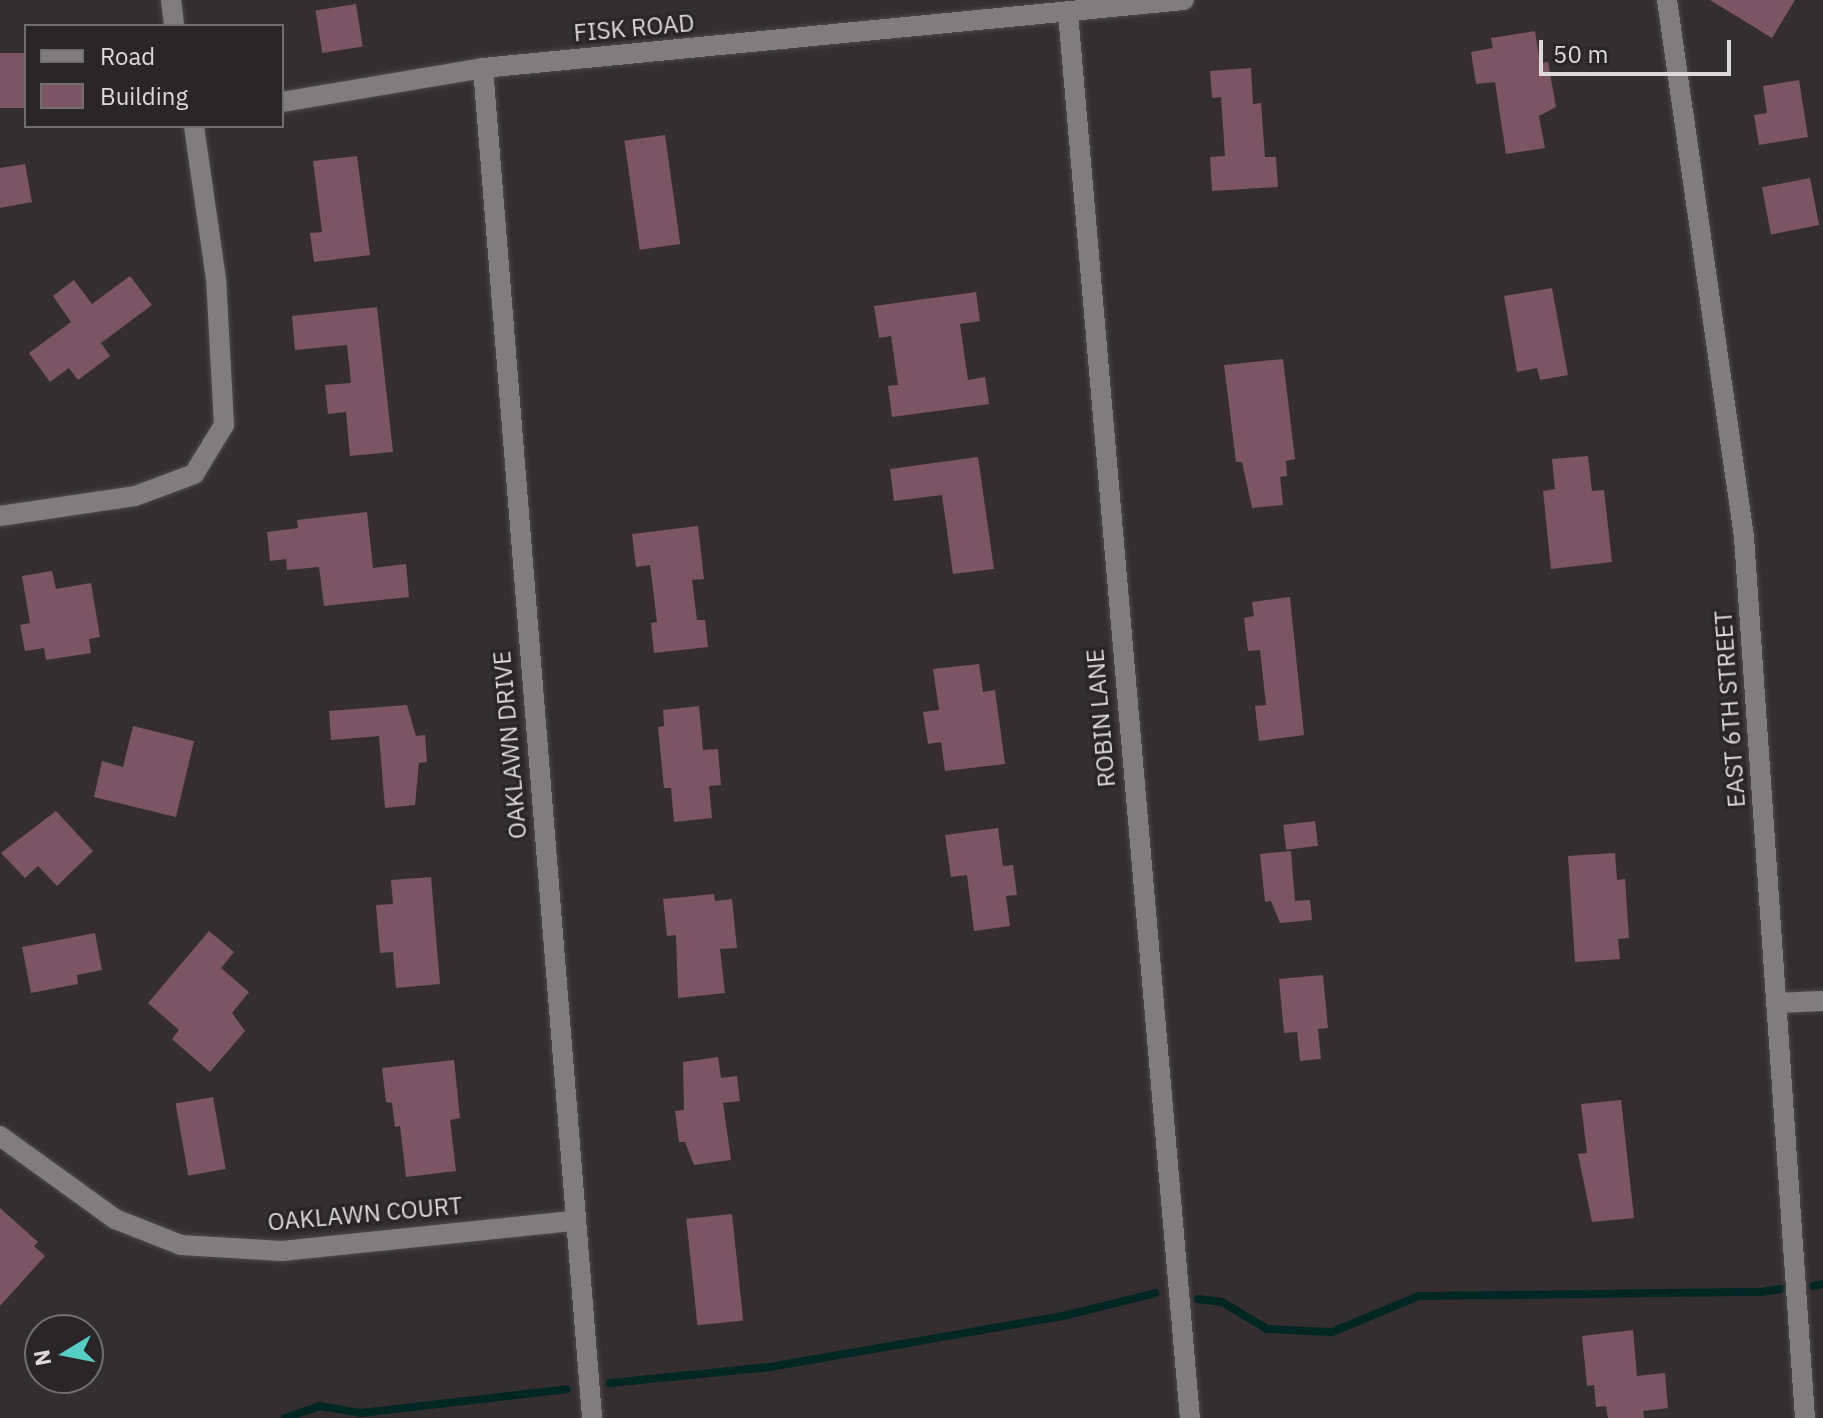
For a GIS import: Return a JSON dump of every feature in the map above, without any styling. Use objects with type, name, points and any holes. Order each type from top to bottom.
[{"type":"street","points":[[171,0],[174,24]]},
{"type":"street","name":"FISK ROAD","points":[[284,102],[483,68],[1184,0]]},
{"type":"street","name":"EAST 6TH STREET","points":[[1667,0],[1744,537],[1805,1418]]},
{"type":"street","name":"ROBIN LANE","points":[[1068,13],[1190,1418]]},
{"type":"street","name":"OAKLAWN DRIVE","points":[[483,68],[592,1418]]},
{"type":"street","points":[[0,516],[135,496],[194,474],[224,425],[216,279],[194,128]]},
{"type":"street","points":[[1776,1003],[1823,1001]]},
{"type":"street","name":"OAKLAWN COURT","points":[[0,1136],[115,1219],[181,1245],[282,1251],[574,1221]]},
{"type":"building","points":[[1710,0],[1795,0],[1772,38]]},
{"type":"building","points":[[356,4],[363,46],[322,53],[316,10]]},
{"type":"building","points":[[1535,31],[1540,63],[1548,62],[1556,107],[1539,116],[1545,148],[1506,154],[1495,82],[1476,84],[1471,52],[1493,48],[1491,38]]},
{"type":"building","points":[[0,53],[24,53],[24,108],[0,108]]},
{"type":"building","points":[[1251,68],[1253,104],[1261,103],[1265,157],[1276,157],[1278,187],[1212,191],[1210,157],[1225,156],[1221,97],[1212,98],[1210,71]]},
{"type":"building","points":[[1799,80],[1808,137],[1759,145],[1754,115],[1767,113],[1763,86]]},
{"type":"building","points":[[665,135],[680,244],[640,250],[624,141]]},
{"type":"building","points":[[357,156],[370,255],[314,262],[310,233],[322,232],[313,161]]},
{"type":"building","points":[[25,164],[32,202],[0,208],[0,168]]},
{"type":"building","points":[[1810,178],[1819,225],[1771,234],[1762,187]]},
{"type":"building","points":[[130,276],[152,305],[101,343],[110,356],[78,380],[69,368],[50,382],[29,353],[71,322],[53,296],[74,280],[92,304]]},
{"type":"building","points":[[1552,288],[1568,375],[1540,380],[1537,368],[1517,372],[1504,296]]},
{"type":"building","points":[[976,292],[980,321],[960,324],[968,380],[985,377],[989,404],[892,417],[888,386],[898,385],[891,336],[879,338],[874,306]]},
{"type":"building","points":[[377,307],[393,452],[350,456],[346,412],[328,414],[325,385],[351,383],[347,345],[295,350],[292,316]]},
{"type":"building","points":[[1283,359],[1295,459],[1286,461],[1287,476],[1280,477],[1283,505],[1252,508],[1242,462],[1236,462],[1224,365]]},
{"type":"building","points":[[1588,456],[1592,491],[1604,490],[1612,562],[1551,569],[1543,491],[1555,489],[1552,459]]},
{"type":"building","points":[[978,457],[994,569],[953,574],[942,495],[894,501],[890,469]]},
{"type":"building","points":[[367,512],[373,568],[406,564],[409,597],[324,606],[319,567],[287,570],[286,559],[270,561],[267,532],[298,528],[297,520]]},
{"type":"building","points":[[698,526],[704,579],[692,580],[697,620],[705,620],[708,647],[654,653],[651,623],[657,622],[650,565],[636,567],[632,534]]},
{"type":"building","points":[[52,571],[56,589],[91,583],[100,637],[89,639],[91,653],[46,660],[44,648],[25,651],[20,625],[30,623],[22,576]]},
{"type":"building","points":[[1290,597],[1304,735],[1259,741],[1255,706],[1266,705],[1260,650],[1248,651],[1244,618],[1254,616],[1252,602]]},
{"type":"building","points":[[979,664],[983,692],[995,690],[1005,764],[945,771],[941,742],[928,744],[923,712],[939,710],[933,669]]},
{"type":"building","points":[[407,705],[416,736],[425,735],[427,762],[419,763],[415,805],[385,808],[379,736],[331,740],[329,711]]},
{"type":"building","points":[[699,706],[703,750],[718,749],[721,785],[709,786],[712,818],[674,822],[671,788],[664,788],[658,727],[664,726],[663,710]]},
{"type":"building","points":[[133,726],[194,741],[176,817],[94,797],[102,761],[123,767]]},
{"type":"building","points":[[56,811],[93,851],[57,886],[38,866],[25,878],[1,853]]},
{"type":"building","points":[[1315,821],[1318,846],[1286,850],[1283,825]]},
{"type":"building","points":[[998,828],[1003,866],[1013,865],[1017,895],[1006,896],[1010,926],[974,931],[967,875],[951,877],[945,835]]},
{"type":"building","points":[[1291,851],[1295,901],[1310,900],[1312,920],[1280,923],[1271,901],[1265,902],[1260,854]]},
{"type":"building","points":[[1615,853],[1617,880],[1625,879],[1629,938],[1618,939],[1620,959],[1575,962],[1568,856]]},
{"type":"building","points":[[431,877],[440,984],[396,988],[393,952],[380,953],[376,905],[393,904],[391,880]]},
{"type":"building","points":[[714,894],[715,901],[732,899],[737,948],[720,949],[725,993],[678,998],[676,935],[667,936],[663,899]]},
{"type":"building","points":[[209,931],[234,952],[221,968],[249,992],[232,1013],[245,1031],[210,1072],[172,1039],[179,1030],[148,1003]]},
{"type":"building","points":[[95,933],[102,970],[77,975],[78,984],[31,993],[22,947]]},
{"type":"building","points":[[1323,975],[1328,1028],[1318,1029],[1321,1059],[1300,1061],[1297,1032],[1284,1033],[1279,979]]},
{"type":"building","points":[[718,1057],[721,1078],[737,1076],[740,1101],[723,1103],[731,1160],[694,1165],[685,1142],[679,1142],[675,1111],[684,1110],[683,1062]]},
{"type":"building","points":[[454,1060],[460,1118],[450,1120],[456,1171],[406,1177],[400,1126],[395,1127],[392,1103],[386,1102],[382,1068]]},
{"type":"building","points":[[213,1097],[226,1169],[188,1175],[176,1104]]},
{"type":"building","points":[[1621,1100],[1634,1218],[1592,1222],[1578,1154],[1587,1153],[1581,1104]]},
{"type":"building","points":[[0,1208],[38,1242],[34,1246],[45,1256],[0,1306]]},
{"type":"building","points":[[732,1214],[743,1320],[697,1325],[686,1219]]},
{"type":"building","points":[[1633,1330],[1637,1376],[1665,1373],[1668,1408],[1643,1411],[1644,1418],[1608,1418],[1606,1406],[1596,1407],[1594,1385],[1587,1386],[1582,1336]]},
{"type":"waterway","points":[[1813,1286],[1823,1284]]},
{"type":"waterway","points":[[1198,1299],[1222,1302],[1267,1329],[1332,1332],[1419,1296],[1762,1292],[1792,1287]]},
{"type":"waterway","points":[[610,1383],[770,1367],[1063,1316],[1155,1293]]},
{"type":"waterway","points":[[285,1418],[320,1406],[361,1413],[567,1389]]}]
